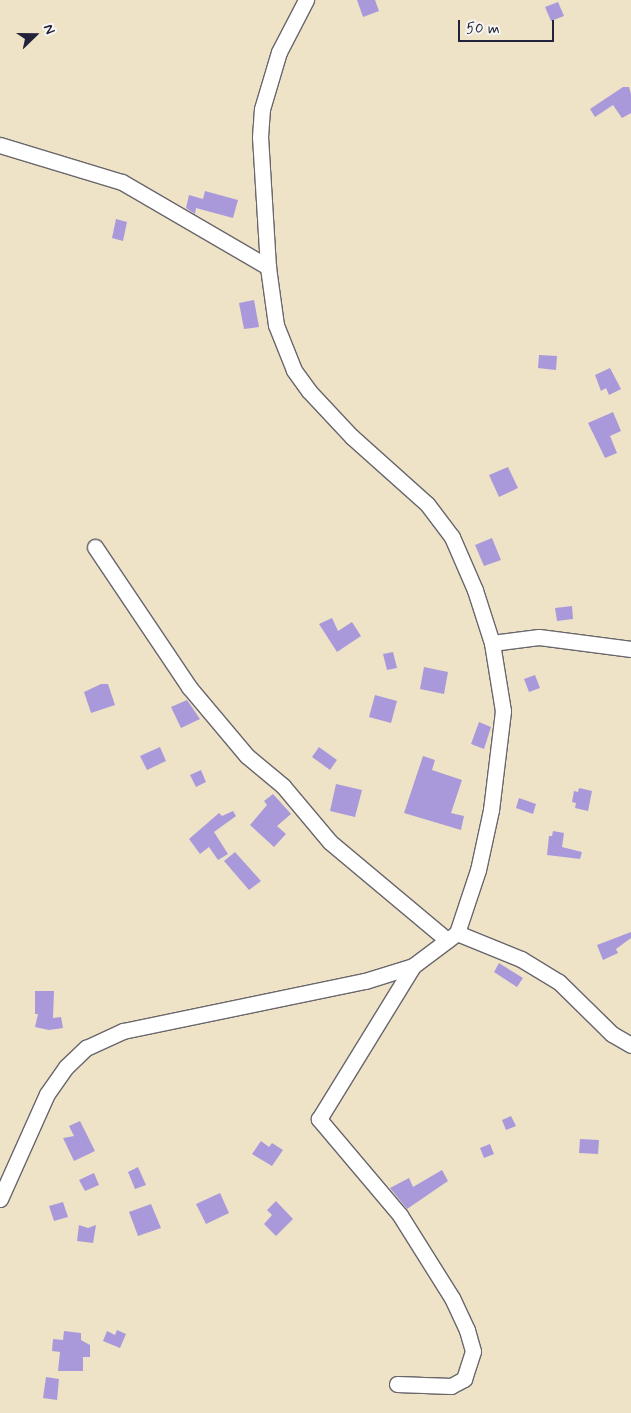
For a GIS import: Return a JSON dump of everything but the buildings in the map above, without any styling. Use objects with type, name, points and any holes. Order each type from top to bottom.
[{"type":"street","points":[[0,1199],[47,1094],[66,1067],[100,1039],[186,1016],[365,981],[413,966],[452,936],[478,870],[498,768],[503,711],[492,643],[475,590],[452,537],[427,504],[352,437],[294,370],[276,325],[268,267],[260,137],[262,109],[279,52],[306,0]]},
{"type":"street","points":[[0,145],[122,182],[268,267]]},
{"type":"street","points":[[96,547],[189,687],[247,756],[283,786],[330,842],[452,936],[521,959],[559,982],[612,1034],[631,1045]]},
{"type":"street","points":[[492,643],[539,637],[631,649]]},
{"type":"street","points":[[397,1384],[451,1386],[464,1379],[473,1351],[467,1330],[452,1298],[400,1215],[319,1119],[413,966]]}]
